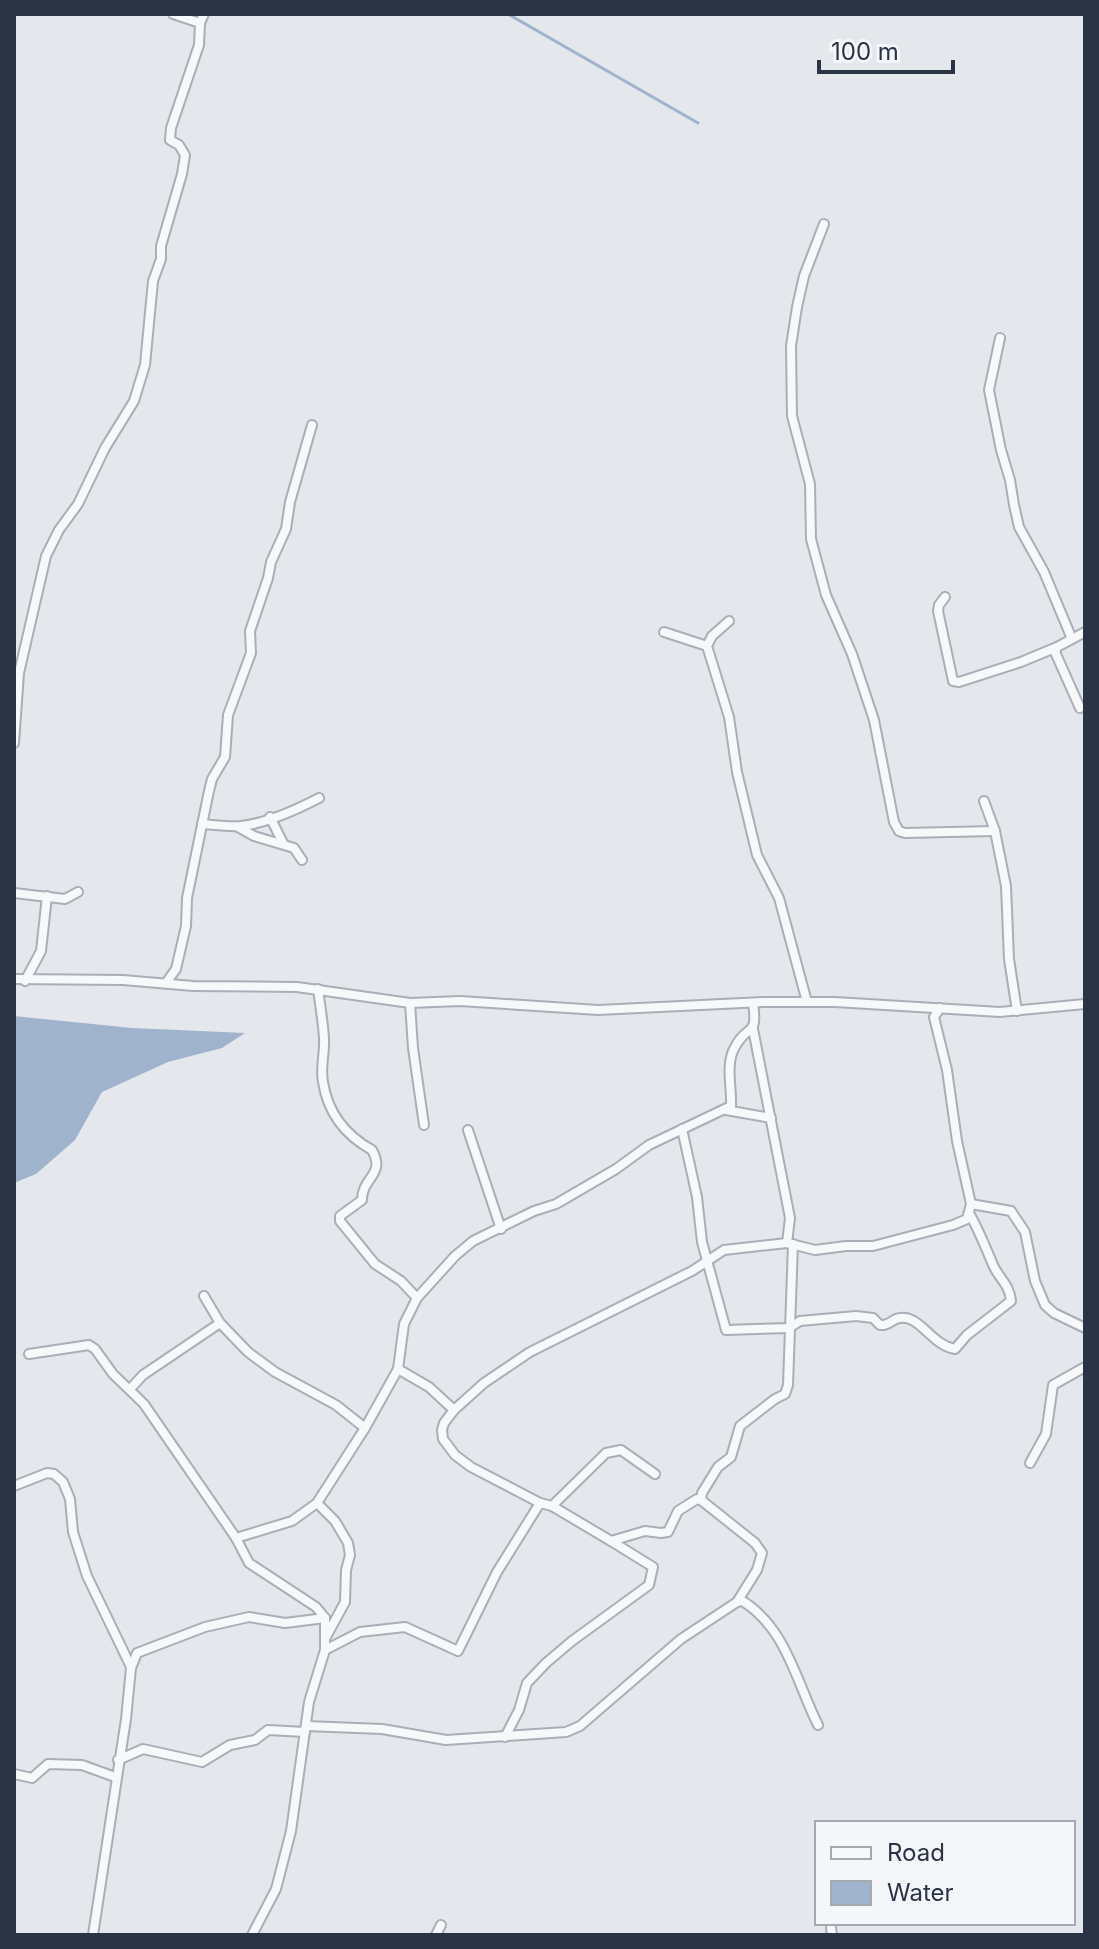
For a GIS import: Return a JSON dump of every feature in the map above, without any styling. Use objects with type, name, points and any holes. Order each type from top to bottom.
[{"type":"street","points":[[14,743],[19,673],[46,556],[134,401],[142,377],[153,281],[185,155],[179,145],[170,140],[171,128],[199,45],[202,19],[173,14]]},
{"type":"street","points":[[824,224],[804,276],[797,307],[791,346],[791,399],[792,416],[810,484],[811,539],[826,595],[852,654],[874,720],[894,822],[899,831],[995,831]]},
{"type":"street","points":[[1000,338],[989,390],[1019,527],[1044,572],[1072,639]]},
{"type":"street","points":[[166,983],[176,969],[186,926],[187,898],[212,779],[225,757],[228,715],[251,653],[250,631],[271,562],[286,529],[290,502],[312,425]]},
{"type":"street","points":[[945,597],[938,611],[953,681],[959,682],[1021,662],[1085,632]]},
{"type":"street","points":[[729,621],[712,636],[707,646],[729,717],[737,772],[757,855],[779,898],[807,1002]]},
{"type":"street","points":[[664,632],[707,646]]},
{"type":"street","points":[[1057,647],[1055,656],[1080,708]]},
{"type":"street","points":[[202,824],[237,826],[319,798]]},
{"type":"street","points":[[984,801],[995,831],[1006,886],[1009,959],[1017,1011]]},
{"type":"street","points":[[270,817],[283,843]]},
{"type":"street","points":[[237,826],[254,836],[294,848],[302,860]]},
{"type":"street","points":[[14,893],[65,899],[78,892]]},
{"type":"street","points":[[25,981],[41,951],[47,896]]},
{"type":"street","points":[[14,979],[123,980],[193,986],[265,985],[318,989],[410,1003],[460,1001],[516,1007],[541,1005],[603,1010],[807,1002],[1017,1011],[1085,1004]]},
{"type":"street","points":[[318,989],[324,1037],[323,1083],[337,1122],[355,1141],[372,1150],[377,1164],[377,1170],[362,1192],[362,1200],[345,1210],[340,1221],[375,1264],[401,1281],[417,1298]]},
{"type":"street","points":[[410,1003],[424,1125]]},
{"type":"street","points":[[236,1538],[292,1521],[317,1503],[398,1369],[404,1324],[417,1298],[473,1241],[534,1211],[556,1204],[616,1169],[649,1145],[731,1106],[729,1076],[735,1047],[756,1023],[753,1003]]},
{"type":"street","points":[[682,1129],[697,1197],[702,1242],[726,1330],[789,1328],[800,1321],[823,1317],[865,1316],[884,1325],[896,1319],[909,1318],[917,1322],[930,1338],[944,1347],[955,1349],[967,1335],[1011,1301],[1009,1288],[992,1264],[991,1254],[970,1209],[947,1070],[934,1017],[940,1008]]},
{"type":"street","points":[[701,1500],[718,1467],[731,1457],[740,1426],[785,1394],[788,1385],[790,1218],[753,1029]]},
{"type":"street","points":[[726,1110],[771,1118]]},
{"type":"street","points":[[468,1130],[501,1229]]},
{"type":"street","points":[[505,1737],[519,1710],[527,1683],[546,1663],[649,1585],[653,1567],[552,1506],[540,1503],[471,1467],[455,1455],[443,1439],[442,1430],[454,1410],[484,1383],[530,1352],[709,1261],[724,1250],[790,1244],[815,1250],[873,1246],[953,1225],[967,1219],[970,1209]]},
{"type":"street","points":[[970,1209],[1011,1211],[1025,1232],[1035,1281],[1045,1305],[1054,1313],[1085,1328]]},
{"type":"street","points":[[204,1296],[220,1323],[248,1352],[365,1428]]},
{"type":"street","points":[[130,1389],[143,1375],[220,1323]]},
{"type":"street","points":[[29,1354],[89,1345],[95,1349],[113,1374],[144,1404],[236,1538],[249,1563],[316,1607],[325,1618],[325,1650],[309,1702],[291,1831],[276,1889],[252,1935]]},
{"type":"street","points":[[1030,1463],[1046,1434],[1053,1385],[1085,1367]]},
{"type":"street","points":[[398,1369],[429,1387],[454,1410]]},
{"type":"street","points":[[552,1506],[606,1453],[615,1450],[621,1450],[655,1474]]},
{"type":"street","points":[[14,1486],[47,1473],[54,1474],[63,1482],[70,1499],[73,1532],[87,1576],[131,1668]]},
{"type":"street","points":[[611,1541],[645,1531],[668,1532],[678,1511],[697,1499],[701,1500],[755,1543],[762,1553],[757,1570],[737,1602]]},
{"type":"street","points":[[317,1503],[335,1521],[350,1555],[345,1602],[326,1637]]},
{"type":"street","points":[[325,1650],[360,1632],[405,1627],[458,1651],[497,1572],[540,1503]]},
{"type":"street","points":[[118,1760],[143,1749],[202,1762],[230,1745],[255,1740],[268,1730],[382,1729],[446,1740],[566,1732],[580,1726],[681,1639],[741,1600],[759,1612],[775,1631],[818,1725]]},
{"type":"street","points":[[93,1935],[131,1668],[137,1653],[205,1627],[249,1617],[285,1623],[325,1618]]},
{"type":"street","points":[[14,1774],[32,1778],[48,1764],[82,1765],[115,1777]]},
{"type":"street","points":[[436,1935],[441,1925]]},
{"type":"water","points":[[14,1016],[132,1028],[245,1033],[222,1048],[168,1062],[102,1092],[75,1140],[36,1174],[14,1183]]},
{"type":"waterway","points":[[508,14],[698,123]]}]
